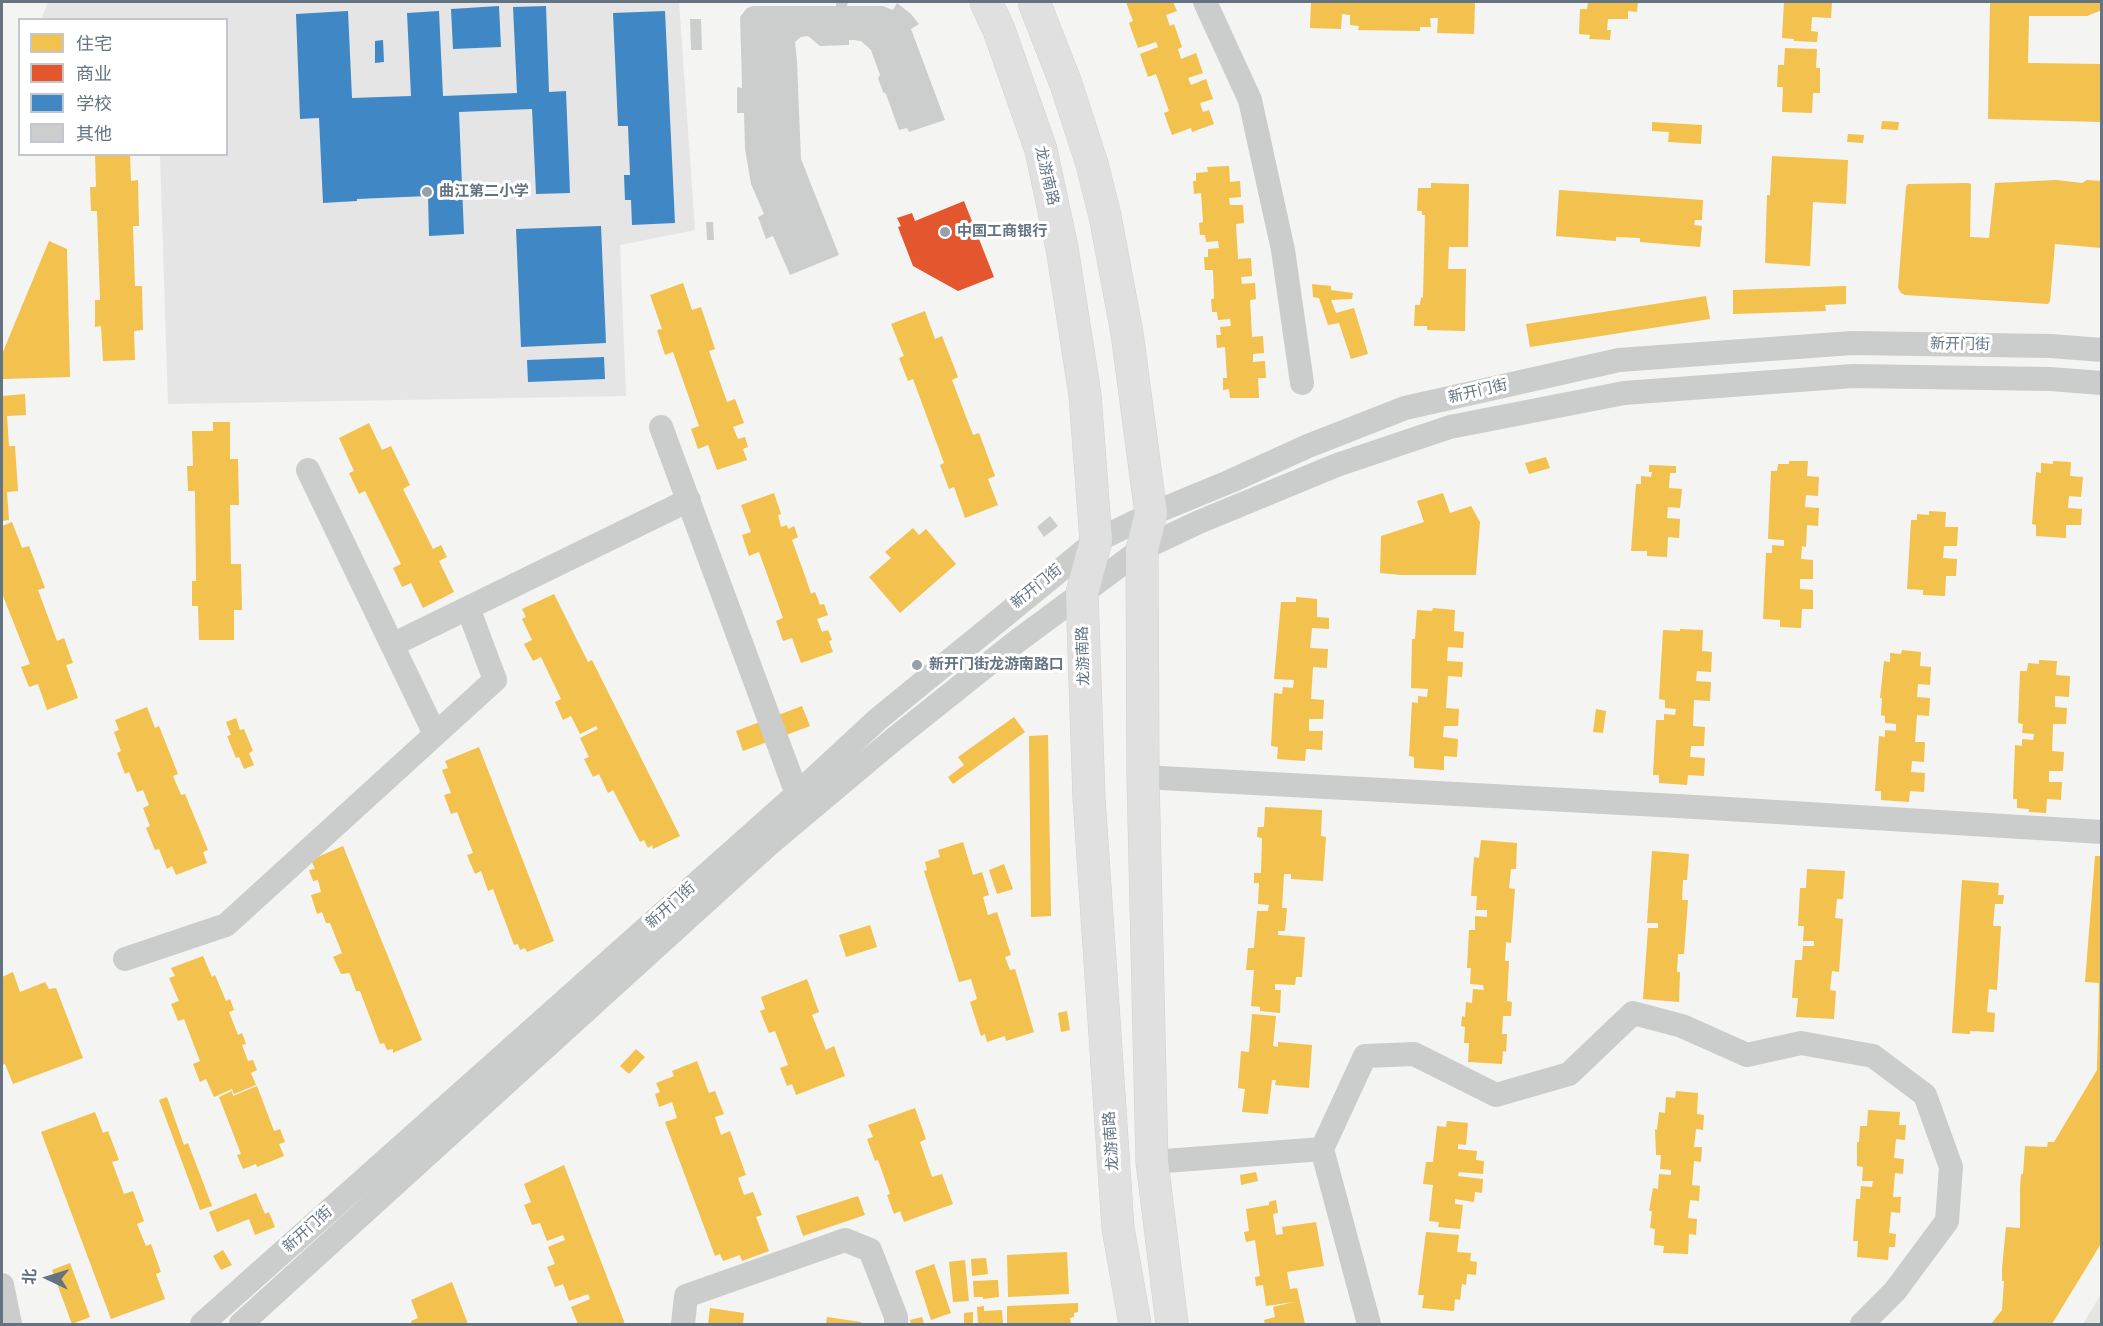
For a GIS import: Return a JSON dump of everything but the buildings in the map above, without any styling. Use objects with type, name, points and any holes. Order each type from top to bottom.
[{"type":"main road","name":"龙游南路","points":[[986,2],[999,30],[1041,150],[1062,248],[1085,396],[1096,541],[1082,593],[1089,798],[1118,1228],[1135,1324]]},
{"type":"main road","points":[[1034,2],[1066,84],[1092,164],[1114,254],[1143,444],[1151,514],[1142,549],[1143,777],[1152,1162],[1172,1324]]},
{"type":"street","points":[[1205,2],[1250,100],[1283,249],[1302,383]]},
{"type":"street","name":"新开门街","points":[[202,1324],[797,794],[878,719],[925,678],[1096,541],[1151,514],[1308,446],[1405,408],[1619,360],[1852,343],[2051,346],[2102,350]]},
{"type":"street","name":"新开门街","points":[[241,1324],[768,845],[893,740],[1016,642],[1142,549],[1199,522],[1337,465],[1450,428],[1624,393],[1853,376],[2050,379],[2102,383]]},
{"type":"street","points":[[662,427],[797,794]]},
{"type":"street","points":[[308,470],[435,734]]},
{"type":"street","points":[[392,645],[688,500]]},
{"type":"street","points":[[125,959],[226,925],[495,680],[468,608]]},
{"type":"street","points":[[1143,777],[2102,832]]},
{"type":"street","points":[[1369,1324],[1322,1149],[1365,1056],[1414,1054],[1496,1095],[1569,1074],[1633,1013],[1682,1026],[1747,1055],[1801,1043],[1873,1056],[1925,1095],[1951,1167],[1947,1221],[1895,1291],[1862,1324]]},
{"type":"street","points":[[1152,1162],[1322,1149]]},
{"type":"street","points":[[683,1324],[686,1296],[845,1240],[870,1250],[896,1317],[896,1324]]},
{"type":"street","points":[[2,1285],[10,1324]]},
{"type":"shaded area","name":"曲江第二小学","points":[[48,2],[679,2],[695,230],[620,245],[626,396],[168,404],[160,156],[228,156],[228,18],[42,18]]},
{"type":"shaded area","points":[[2101,1294],[2101,1324],[2083,1324]]},
{"type":"place","name":"曲江第二小学","points":[[427,192]]},
{"type":"place","name":"中国工商银行","points":[[945,232]]},
{"type":"place","name":"新开门街龙游南路口","points":[[917,665]]}]
